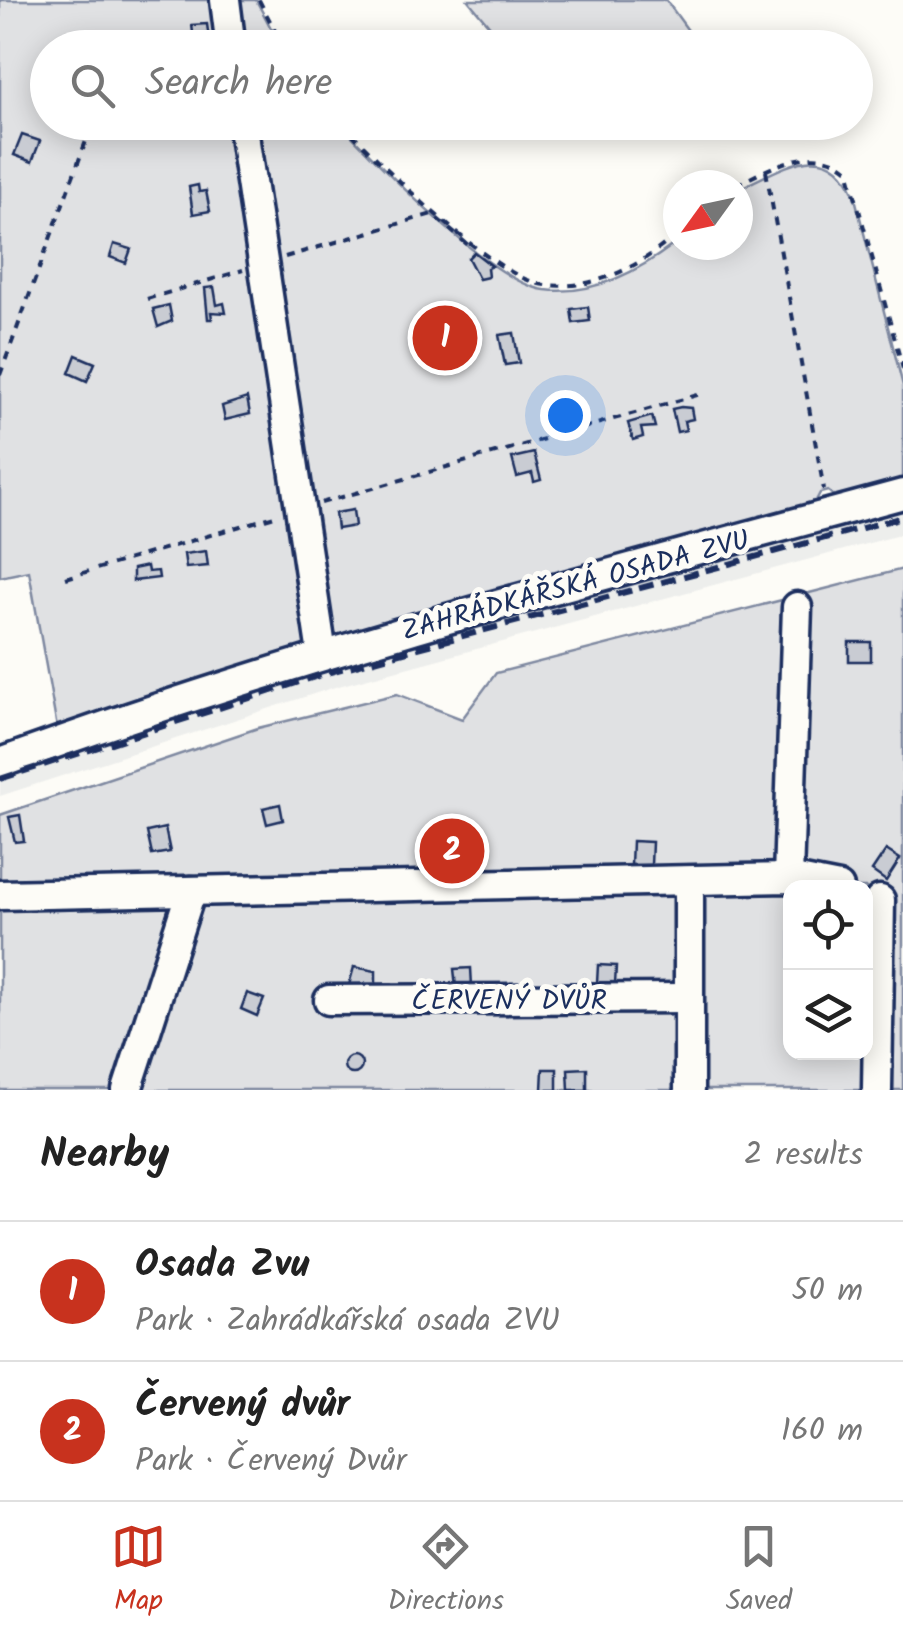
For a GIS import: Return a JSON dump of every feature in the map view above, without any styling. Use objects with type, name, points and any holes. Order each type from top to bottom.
[{"type":"street","points":[[224,0],[229,30]]},
{"type":"street","points":[[245,140],[322,654]]},
{"type":"street","name":"ZAHRÁDKÁŘSKÁ OSADA ZVU","points":[[0,763],[144,710],[322,654],[903,494]]},
{"type":"street","points":[[788,878],[797,607]]},
{"type":"street","points":[[0,895],[798,880]]},
{"type":"street","points":[[689,882],[689,1090]]},
{"type":"street","points":[[126,1090],[191,891]]},
{"type":"street","points":[[877,1090],[883,901]]},
{"type":"street","name":"ČERVENÝ DVŮR","points":[[329,1000],[688,998]]},
{"type":"path","points":[[260,0],[275,30]]},
{"type":"path","points":[[0,374],[86,140]]},
{"type":"path","points":[[360,140],[442,218],[499,262],[544,285],[592,282],[621,274],[663,244]]},
{"type":"path","points":[[753,177],[800,158],[827,156],[848,170],[903,369]]},
{"type":"path","points":[[766,171],[828,514]]},
{"type":"path","points":[[147,300],[432,214],[468,245]]},
{"type":"path","points":[[66,578],[701,394]]},
{"type":"shaded area","points":[[0,0],[256,0],[272,30],[30,30],[30,140],[356,140],[466,244],[522,282],[545,290],[599,285],[663,252],[663,260],[753,260],[753,182],[787,166],[818,161],[832,165],[844,175],[854,194],[903,386],[903,480],[838,499],[828,491],[820,493],[813,506],[342,644],[327,631],[303,655],[57,728],[29,571],[0,577]]},
{"type":"shaded area","points":[[468,0],[666,0],[688,30],[493,30]]},
{"type":"shaded area","points":[[903,501],[903,534],[335,687],[0,796],[0,762]]},
{"type":"shaded area","points":[[903,569],[903,1090],[0,1090],[0,815],[258,728],[397,694],[462,719],[496,673]]},
{"type":"building","points":[[207,24],[208,30],[193,30],[192,25]]},
{"type":"building","points":[[22,135],[40,141],[32,162],[14,155]]},
{"type":"building","points":[[198,185],[199,192],[206,191],[210,211],[193,214],[189,187]]},
{"type":"building","points":[[114,244],[131,249],[126,263],[110,257]]},
{"type":"building","points":[[474,252],[492,266],[487,268],[488,277],[479,279],[468,258]]},
{"type":"building","points":[[214,287],[217,305],[224,303],[226,313],[211,312],[212,319],[208,319],[205,288]]},
{"type":"building","points":[[169,305],[172,321],[158,327],[153,309]]},
{"type":"building","points":[[588,307],[590,321],[573,323],[571,309]]},
{"type":"building","points":[[514,333],[519,363],[505,365],[499,335]]},
{"type":"building","points":[[76,355],[95,363],[87,381],[69,373]]},
{"type":"building","points":[[247,398],[250,414],[225,420],[222,406]]},
{"type":"building","points":[[691,408],[693,419],[684,421],[686,430],[677,432],[672,409]]},
{"type":"building","points":[[652,416],[655,427],[641,428],[643,437],[633,440],[628,423]]},
{"type":"building","points":[[534,453],[541,480],[534,482],[532,473],[517,477],[512,458]]},
{"type":"building","points":[[353,510],[355,526],[337,529],[335,513]]},
{"type":"building","points":[[206,551],[208,566],[186,568],[184,554]]},
{"type":"building","points":[[147,566],[148,572],[158,571],[159,578],[133,581],[133,569]]},
{"type":"building","points":[[849,642],[871,642],[871,661],[849,661]]},
{"type":"building","points":[[280,804],[283,820],[267,824],[263,808]]},
{"type":"building","points":[[20,815],[24,841],[15,842],[9,817]]},
{"type":"building","points":[[165,828],[170,852],[152,855],[147,832]]},
{"type":"building","points":[[632,841],[652,842],[651,865],[631,865]]},
{"type":"building","points":[[886,850],[900,859],[886,881],[872,871]]},
{"type":"building","points":[[598,965],[616,966],[615,984],[597,983]]},
{"type":"building","points":[[354,967],[376,971],[376,986],[349,985]]},
{"type":"building","points":[[471,968],[472,986],[456,987],[454,969]]},
{"type":"building","points":[[247,993],[264,999],[257,1016],[241,1009]]},
{"type":"building","points":[[353,1056],[362,1065],[353,1074],[344,1065]]},
{"type":"building","points":[[587,1068],[587,1090],[569,1090],[568,1069]]},
{"type":"building","points":[[543,1069],[557,1069],[557,1090],[542,1090]]},
{"type":"railway","points":[[0,779],[330,672],[903,517]]},
{"type":"place","name":"Osada Zvu","points":[[445,338]]},
{"type":"place","name":"Červený dvůr","points":[[452,851]]}]
